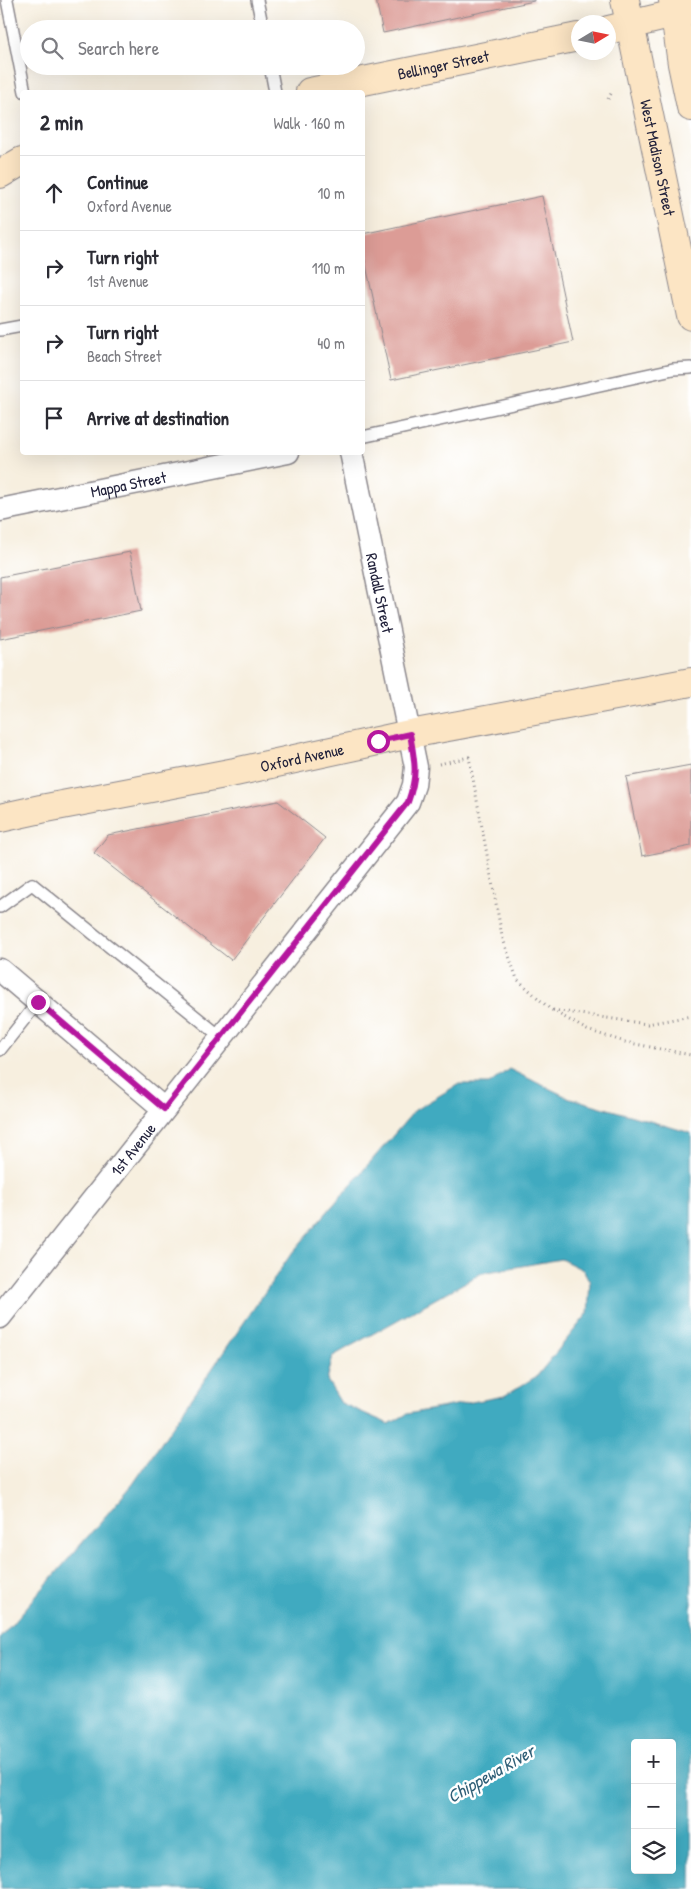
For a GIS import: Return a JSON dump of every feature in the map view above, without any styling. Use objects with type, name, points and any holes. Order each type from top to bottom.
[{"type":"main road","points":[[621,18],[680,8],[682,64],[691,107]]},
{"type":"main road","name":"West Madison Street","points":[[621,18],[691,316]]},
{"type":"main road","name":"Bellinger Street","points":[[320,90],[571,37]]},
{"type":"main road","points":[[0,174],[20,162]]},
{"type":"main road","name":"Oxford Avenue","points":[[0,818],[236,772],[410,734],[691,682]]},
{"type":"street","name":"Mappa Street","points":[[0,510],[273,455]]},
{"type":"street","name":"Randall Street","points":[[351,455],[410,734]]},
{"type":"street","name":"1st Avenue","points":[[0,1317],[408,802],[414,785],[416,768],[410,734]]},
{"type":"street","points":[[0,970],[164,1109]]},
{"type":"lane","points":[[7,0],[20,66]]},
{"type":"lane","points":[[257,0],[261,20]]},
{"type":"lane","points":[[22,75],[25,90]]},
{"type":"lane","points":[[272,75],[275,90]]},
{"type":"lane","points":[[0,330],[20,326]]},
{"type":"lane","points":[[365,436],[673,370],[691,368]]},
{"type":"lane","points":[[0,906],[32,884],[221,1037]]},
{"type":"lane","points":[[0,1050],[38,1002]]},
{"type":"path","points":[[608,99],[612,92]]},
{"type":"path","points":[[437,764],[469,757],[502,936],[516,979],[550,1009],[587,1030],[624,1042],[691,1055]]},
{"type":"path","points":[[550,1009],[647,1024],[691,1016]]},
{"type":"water","name":"Chippewa River","points":[[509,1069],[567,1097],[691,1133],[691,1889],[0,1889],[0,1638],[133,1484],[291,1254],[415,1110],[459,1084],[489,1084]],"holes":[[[561,1259],[583,1270],[590,1282],[588,1313],[537,1376],[504,1396],[407,1414],[389,1424],[341,1403],[327,1380],[333,1356],[482,1273]]]},
{"type":"building","points":[[376,0],[534,0],[534,1],[383,33]]},
{"type":"building","points":[[542,196],[573,342],[391,380],[365,261],[365,233]]},
{"type":"building","points":[[130,552],[141,611],[0,639],[0,577]]},
{"type":"building","points":[[691,765],[691,846],[642,856],[626,777]]},
{"type":"building","points":[[278,801],[325,838],[231,960],[94,853],[108,835]]},
{"type":"route","points":[[38,1002],[164,1109],[408,802],[414,785],[416,768],[410,734],[378,741]]}]
